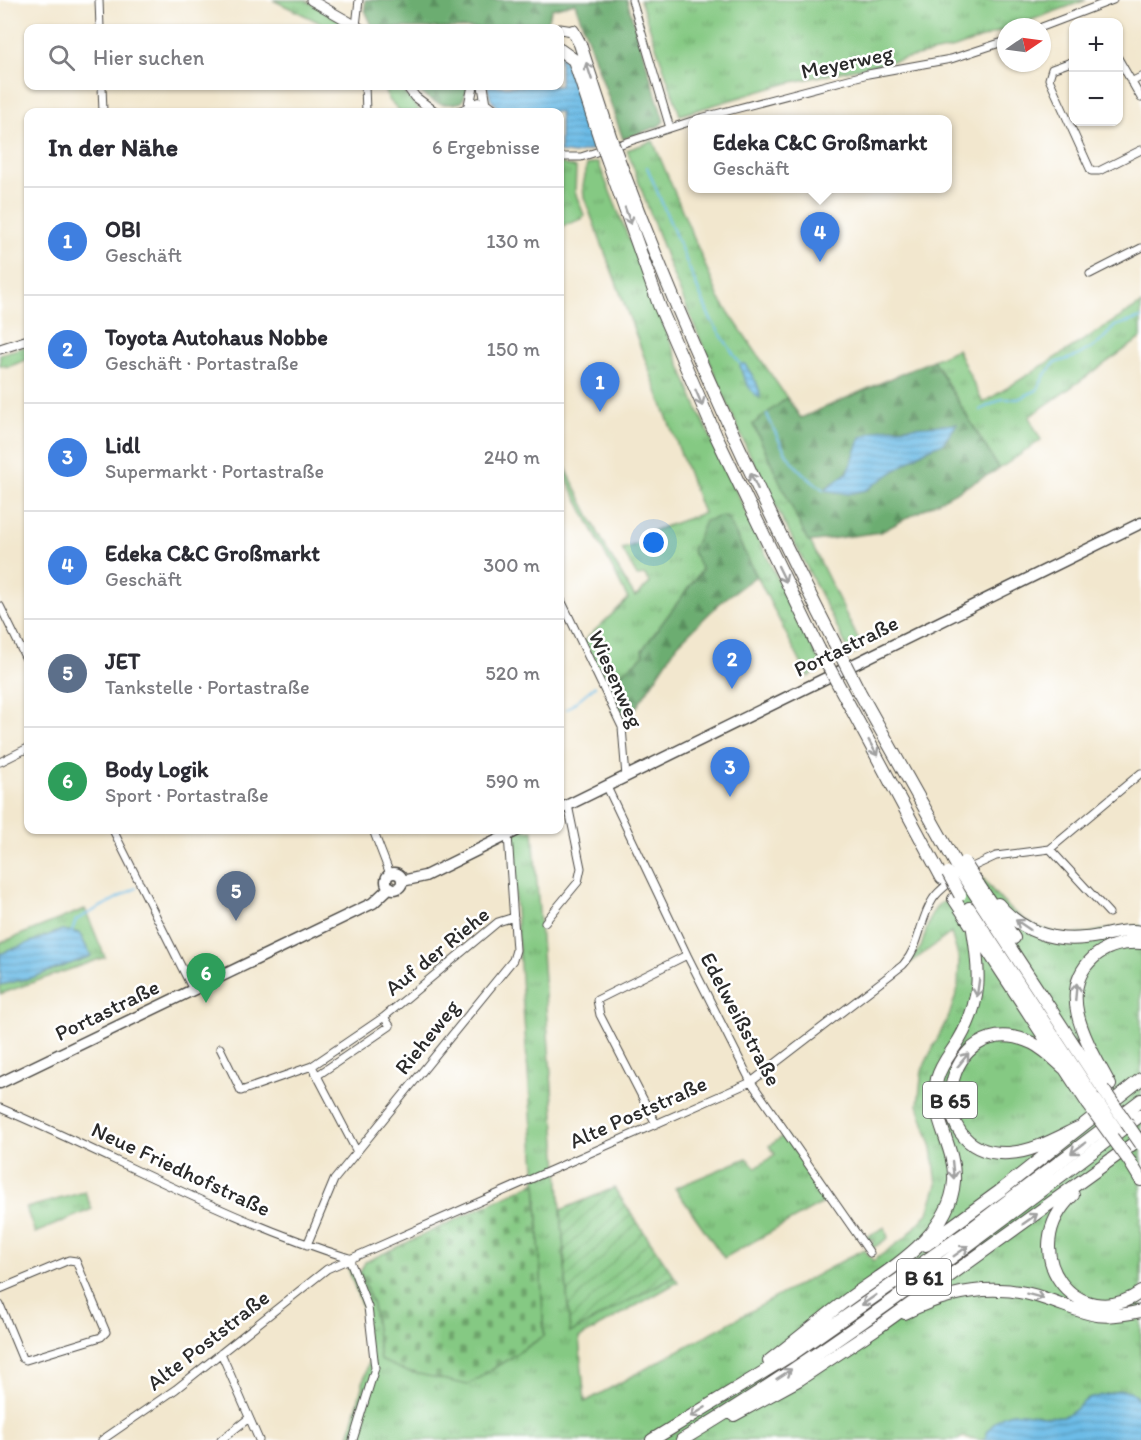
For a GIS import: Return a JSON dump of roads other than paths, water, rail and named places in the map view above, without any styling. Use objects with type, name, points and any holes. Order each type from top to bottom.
[{"type":"highway","points":[[573,31],[580,44],[606,140]]},
{"type":"highway","points":[[564,53],[574,60],[606,140],[659,305],[711,425],[819,649],[900,797],[969,889],[1099,1094],[1135,1161],[1141,1180]]},
{"type":"highway","points":[[613,160],[678,314],[778,534],[897,759],[926,798],[953,870],[969,889],[1000,907],[1027,929],[1055,938],[1085,939],[1124,931],[1141,932]]},
{"type":"highway","points":[[897,1263],[928,1236],[943,1215],[952,1193],[954,1179],[951,1156],[938,1120],[934,1095],[940,1071],[960,1039],[977,999],[980,980],[969,889]]},
{"type":"highway","points":[[974,930],[1064,1068]]},
{"type":"highway","points":[[1141,943],[1109,946],[1099,952],[1082,970],[1076,988],[1080,1022],[1099,1094],[1141,1144]]},
{"type":"highway","name":"B 65","points":[[1099,1094],[1032,1043],[1004,1037],[988,1040],[962,1058],[953,1072],[949,1090],[950,1107],[960,1130],[979,1146],[1011,1154],[1036,1148],[1078,1128],[1141,1079]]},
{"type":"highway","points":[[1099,1094],[1141,1130]]},
{"type":"highway","name":"B 61","points":[[652,1440],[788,1357],[964,1234],[1141,1100]]},
{"type":"highway","name":"B 61","points":[[682,1440],[795,1367],[970,1244],[1141,1115]]},
{"type":"highway","points":[[743,1384],[897,1263],[1000,1191],[1078,1128]]},
{"type":"highway","points":[[699,1430],[715,1425],[790,1385],[880,1326],[1100,1170],[1141,1138]]},
{"type":"highway","points":[[1100,1170],[1058,1213],[1050,1230],[1048,1257],[1064,1287],[1077,1298],[1092,1303],[1116,1303],[1141,1292]]},
{"type":"highway","points":[[880,1326],[937,1299],[975,1290],[1015,1290],[1042,1297],[1094,1317],[1114,1318],[1141,1311]]},
{"type":"main road","name":"Portastraße","points":[[564,807],[1141,523]]},
{"type":"main road","points":[[402,881],[399,874],[390,874],[386,881],[390,888],[397,888],[402,881],[425,876],[507,835]]},
{"type":"main road","name":"Portastraße","points":[[0,1083],[373,903],[390,888]]},
{"type":"street","points":[[99,0],[100,24]]},
{"type":"street","points":[[311,0],[353,24]]},
{"type":"street","points":[[358,24],[359,0]]},
{"type":"street","points":[[632,0],[670,128]]},
{"type":"street","points":[[1051,24],[1113,0]]},
{"type":"street","points":[[564,30],[573,31]]},
{"type":"street","name":"Meyerweg","points":[[716,115],[868,74],[951,59],[997,43]]},
{"type":"street","points":[[1069,63],[1052,69],[1049,79],[1091,171],[1100,171],[1141,150]]},
{"type":"street","points":[[1123,66],[1141,98]]},
{"type":"street","points":[[1131,82],[1141,77]]},
{"type":"street","points":[[102,90],[103,108]]},
{"type":"street","points":[[365,90],[366,108]]},
{"type":"street","points":[[409,90],[429,108]]},
{"type":"street","points":[[469,105],[472,90]]},
{"type":"street","points":[[484,90],[486,104],[491,108]]},
{"type":"street","points":[[465,108],[469,105],[486,104]]},
{"type":"street","points":[[564,157],[581,157],[688,123]]},
{"type":"street","points":[[1090,274],[1141,248]]},
{"type":"street","points":[[0,350],[24,341]]},
{"type":"street","points":[[0,606],[24,655]]},
{"type":"street","name":"Wiesenweg","points":[[564,606],[622,727],[626,777]]},
{"type":"street","points":[[0,762],[24,750]]},
{"type":"street","points":[[1109,913],[1050,849],[1141,773]]},
{"type":"street","name":"Edelweißstraße","points":[[607,787],[687,955],[751,1082],[870,1253]]},
{"type":"street","name":"Portastraße","points":[[545,922],[578,882],[581,868],[564,807]]},
{"type":"street","points":[[115,834],[193,990]]},
{"type":"street","points":[[375,834],[390,874]]},
{"type":"street","name":"Rieheweg","points":[[307,1245],[334,1180],[513,960],[516,950],[507,835]]},
{"type":"street","name":"Alte Poststraße","points":[[102,1440],[176,1389],[327,1269],[751,1082],[903,965],[918,942],[933,899],[958,874],[988,858],[1050,849]]},
{"type":"street","name":"Auf der Riehe","points":[[220,1048],[242,1091],[312,1065],[384,1017],[498,922],[514,917]]},
{"type":"street","points":[[656,1124],[600,1015],[597,1000],[687,955]]},
{"type":"street","name":"Auf der Riehe","points":[[318,1075],[390,1026],[384,1017]]},
{"type":"street","points":[[312,1065],[357,1152]]},
{"type":"street","name":"Neue Friedhofstraße","points":[[0,1108],[73,1139],[250,1224],[349,1258]]},
{"type":"street","points":[[349,1258],[368,1307],[375,1368],[353,1440]]},
{"type":"street","points":[[0,1289],[69,1260],[76,1261],[106,1332],[101,1337],[26,1360],[22,1358],[0,1305]]},
{"type":"street","points":[[221,1353],[259,1440]]},
{"type":"street","points":[[221,1440],[249,1418]]},
{"type":"water","points":[[564,59],[594,149],[574,154],[564,153],[564,108],[498,108],[491,100],[488,90],[564,90]]},
{"type":"water","points":[[740,364],[745,364],[753,376],[760,398],[747,383]]},
{"type":"water","points":[[957,424],[943,443],[924,451],[866,490],[848,494],[824,490],[848,472],[861,437],[882,429]]},
{"type":"water","points":[[62,930],[79,933],[91,956],[34,977],[0,985],[0,954]]},
{"type":"water","points":[[1121,1390],[1130,1391],[1141,1401],[1141,1440],[982,1440],[986,1438],[995,1422],[1011,1413],[1062,1416],[1089,1399]]},
{"type":"waterway","points":[[647,167],[710,318],[740,364]]},
{"type":"waterway","points":[[980,410],[1002,399],[1018,399],[1037,390],[1046,373],[1055,363],[1077,356],[1099,343],[1115,326],[1141,318]]},
{"type":"waterway","points":[[767,414],[795,466],[824,490]]},
{"type":"waterway","points":[[567,709],[595,686]]},
{"type":"waterway","points":[[71,934],[76,920],[136,888]]},
{"type":"place","name":"Edeka C&C Großmarkt","points":[[820,262]]},
{"type":"place","name":"OBI","points":[[600,412]]},
{"type":"place","name":"Toyota Autohaus Nobbe","points":[[732,689]]},
{"type":"place","name":"Lidl","points":[[730,797]]},
{"type":"place","name":"JET","points":[[236,921]]},
{"type":"place","name":"Body Logik","points":[[206,1003]]}]
